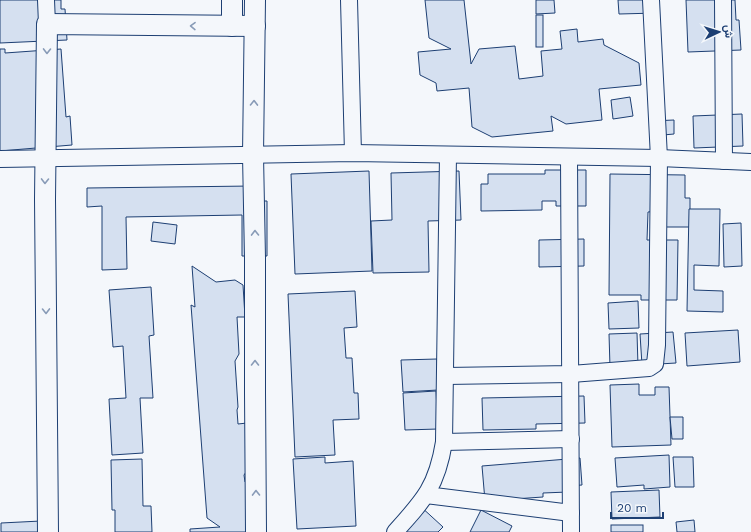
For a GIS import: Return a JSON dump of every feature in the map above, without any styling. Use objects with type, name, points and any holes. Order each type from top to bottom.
[{"type":"street","points":[[46,0],[45,199],[48,532]]},
{"type":"street","points":[[232,0],[232,26]]},
{"type":"street","points":[[254,0],[253,155],[256,532]]},
{"type":"street","points":[[349,0],[353,153]]},
{"type":"street","points":[[446,376],[571,374],[649,368],[655,364],[657,345],[659,158],[651,0]]},
{"type":"street","points":[[724,0],[724,161]]},
{"type":"street","points":[[47,24],[255,26]]},
{"type":"street","points":[[0,159],[353,153],[659,158],[751,162]]},
{"type":"street","points":[[395,532],[421,503],[433,484],[441,463],[444,442],[448,155]]},
{"type":"street","points":[[569,157],[571,532]]},
{"type":"street","points":[[444,442],[571,439]]},
{"type":"street","points":[[426,496],[571,513]]},
{"type":"building","points":[[0,0],[61,0],[61,9],[65,9],[67,40],[0,43]]},
{"type":"building","points":[[425,0],[464,0],[471,64],[479,49],[515,46],[519,79],[543,76],[541,51],[562,49],[560,31],[577,29],[578,42],[603,39],[604,45],[639,63],[641,85],[599,89],[602,120],[566,124],[551,116],[553,131],[492,137],[472,127],[469,88],[437,91],[436,83],[420,75],[418,52],[451,49],[429,38]]},
{"type":"building","points":[[536,0],[554,0],[555,13],[536,14]]},
{"type":"building","points":[[618,0],[657,0],[657,13],[619,14]]},
{"type":"building","points":[[686,0],[735,0],[736,20],[739,20],[741,50],[688,52]]},
{"type":"building","points":[[536,15],[543,15],[543,47],[536,47]]},
{"type":"building","points":[[0,49],[5,49],[5,53],[61,49],[66,117],[70,116],[72,145],[0,151]]},
{"type":"building","points":[[630,97],[633,116],[613,119],[611,100]]},
{"type":"building","points":[[742,114],[743,146],[694,148],[693,116]]},
{"type":"building","points":[[674,120],[674,134],[652,136],[651,121]]},
{"type":"building","points":[[545,170],[586,170],[586,206],[556,206],[556,201],[542,201],[542,210],[481,211],[481,184],[488,184],[488,174],[545,174]]},
{"type":"building","points":[[369,171],[372,271],[295,274],[291,174]]},
{"type":"building","points":[[459,171],[461,220],[428,221],[429,272],[373,273],[371,221],[392,220],[391,173]]},
{"type":"building","points":[[610,174],[685,175],[685,198],[690,198],[690,227],[658,227],[658,211],[648,212],[647,240],[678,240],[677,300],[641,300],[641,295],[609,295]]},
{"type":"building","points":[[252,186],[252,201],[267,201],[267,256],[242,256],[242,215],[126,217],[127,269],[102,270],[102,206],[87,207],[87,188]]},
{"type":"building","points":[[689,209],[720,209],[719,266],[694,265],[694,290],[723,291],[723,312],[687,311]]},
{"type":"building","points":[[153,222],[177,225],[175,244],[151,241]]},
{"type":"building","points":[[741,223],[742,266],[724,267],[723,224]]},
{"type":"building","points":[[584,239],[584,266],[539,267],[539,240]]},
{"type":"building","points":[[192,266],[216,282],[235,280],[243,285],[245,317],[237,317],[239,354],[235,361],[238,424],[247,423],[251,465],[244,475],[245,482],[247,482],[251,532],[190,532],[190,529],[220,527],[207,518],[191,305],[195,307]]},
{"type":"building","points":[[151,287],[154,335],[149,336],[153,398],[140,398],[143,453],[112,455],[109,399],[126,398],[123,346],[113,347],[109,290]]},
{"type":"building","points":[[355,291],[357,327],[344,328],[346,358],[352,358],[354,393],[358,393],[359,419],[333,420],[335,455],[295,457],[288,294]]},
{"type":"building","points":[[638,301],[639,328],[609,329],[608,303]]},
{"type":"building","points":[[738,330],[740,362],[687,366],[685,333]]},
{"type":"building","points":[[673,332],[676,363],[642,365],[640,334]]},
{"type":"building","points":[[637,333],[638,366],[610,367],[609,334]]},
{"type":"building","points":[[437,359],[438,390],[403,392],[401,360]]},
{"type":"building","points":[[639,384],[639,395],[655,395],[655,387],[669,387],[671,445],[612,447],[610,385]]},
{"type":"building","points":[[436,391],[438,429],[405,430],[403,393]]},
{"type":"building","points":[[584,396],[585,423],[536,424],[536,429],[483,430],[482,398]]},
{"type":"building","points":[[670,417],[683,417],[683,439],[672,439]]},
{"type":"building","points":[[669,455],[670,487],[644,489],[644,485],[617,487],[615,458]]},
{"type":"building","points":[[325,457],[325,463],[353,461],[356,526],[297,529],[293,459]]},
{"type":"building","points":[[673,457],[693,457],[694,487],[675,487]]},
{"type":"building","points":[[580,458],[582,485],[568,486],[568,492],[543,493],[543,497],[485,501],[482,466]]},
{"type":"building","points":[[142,459],[143,506],[151,506],[152,532],[115,532],[115,510],[112,510],[111,460]]},
{"type":"building","points":[[659,490],[660,517],[612,519],[611,492]]},
{"type":"building","points":[[419,505],[443,527],[438,532],[396,532]]},
{"type":"building","points":[[481,510],[512,526],[509,532],[470,532]]},
{"type":"building","points":[[694,520],[695,532],[677,532],[676,522]]},
{"type":"building","points":[[41,521],[41,532],[1,532],[1,523]]},
{"type":"building","points":[[611,525],[643,525],[643,532],[611,532]]}]
